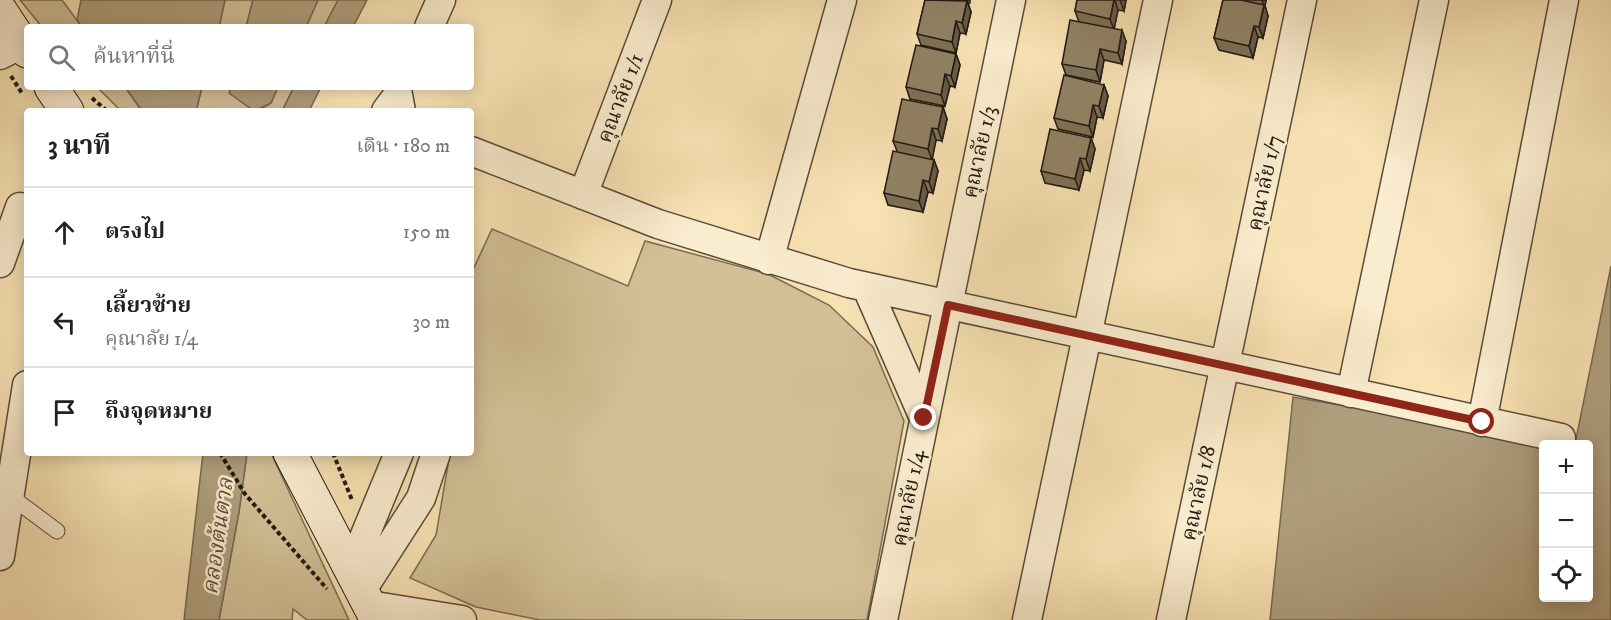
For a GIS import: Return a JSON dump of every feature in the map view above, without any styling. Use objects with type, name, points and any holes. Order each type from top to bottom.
[{"type":"main road","points":[[0,10],[14,54]]},
{"type":"main road","points":[[39,95],[62,108]]},
{"type":"main road","points":[[291,456],[358,596]]},
{"type":"street","points":[[430,24],[441,0]]},
{"type":"street","name":"คุณาลัย 1/1","points":[[583,195],[657,0]]},
{"type":"street","points":[[769,260],[842,0]]},
{"type":"street","name":"คุณาลัย 1/3","points":[[948,305],[1011,0]]},
{"type":"street","points":[[1027,620],[1158,0]]},
{"type":"street","name":"คุณาลัย 1/7","points":[[1225,366],[1302,0]]},
{"type":"street","points":[[1351,393],[1434,0]]},
{"type":"street","points":[[1482,422],[1564,0]]},
{"type":"street","points":[[474,152],[658,224],[769,260],[867,288],[1561,438]]},
{"type":"street","points":[[0,262],[20,207]]},
{"type":"street","points":[[867,288],[924,418]]},
{"type":"street","name":"คุณาลัย 1/4","points":[[883,620],[948,305]]},
{"type":"street","name":"คุณาลัย 1/8","points":[[1171,620],[1225,366]]},
{"type":"street","points":[[0,556],[24,406]]},
{"type":"street","points":[[358,596],[398,456]]},
{"type":"street","points":[[358,596],[422,498],[435,456]]},
{"type":"street","points":[[358,596],[462,620]]},
{"type":"lane","points":[[380,108],[396,98]]},
{"type":"lane","points":[[10,496],[57,531]]},
{"type":"path","points":[[14,54],[24,70]]},
{"type":"path","points":[[222,456],[245,494],[358,596]]},
{"type":"path","points":[[334,456],[347,488]]},
{"type":"shaded area","points":[[20,0],[62,0],[80,24],[40,24]]},
{"type":"shaded area","points":[[225,0],[253,0],[247,24],[220,24]]},
{"type":"shaded area","points":[[318,0],[338,0],[326,24],[307,24]]},
{"type":"shaded area","points":[[100,90],[127,90],[140,108],[118,108]]},
{"type":"shaded area","points":[[201,90],[230,90],[230,93],[250,108],[197,108]]},
{"type":"shaded area","points":[[277,90],[292,90],[284,108],[263,108],[271,103]]},
{"type":"shaded area","points":[[492,229],[628,286],[645,241],[768,274],[829,305],[873,347],[904,421],[867,620],[540,620],[476,607],[410,578],[436,535],[449,456],[474,456],[474,268]]},
{"type":"shaded area","points":[[247,456],[272,456],[349,620],[307,620],[293,609],[292,620],[219,620],[239,512]]},
{"type":"water","points":[[81,0],[225,0],[220,24],[80,24],[77,20]]},
{"type":"water","points":[[253,0],[318,0],[307,24],[247,24]]},
{"type":"water","points":[[338,0],[367,0],[355,24],[326,24]]},
{"type":"water","points":[[127,90],[201,90],[197,108],[140,108]]},
{"type":"water","points":[[230,90],[277,90],[271,103],[260,108],[250,108],[229,93]]},
{"type":"water","points":[[292,90],[320,90],[310,108],[284,108]]},
{"type":"water","points":[[1611,266],[1611,620],[1270,620],[1293,397],[1544,440],[1539,440],[1539,602],[1593,602],[1593,440],[1576,440]]},
{"type":"water","name":"คลองต้นตาล","points":[[203,456],[247,456],[239,512],[219,620],[184,620]]},
{"type":"building","points":[[925,0],[967,1],[962,23],[956,21],[952,42],[917,34]]},
{"type":"building","points":[[1077,0],[1114,0],[1110,19],[1075,11]]},
{"type":"building","points":[[1223,0],[1241,0],[1264,5],[1259,27],[1254,26],[1249,46],[1214,38]]},
{"type":"building","points":[[1070,20],[1122,30],[1118,53],[1100,49],[1096,70],[1062,64]]},
{"type":"building","points":[[916,45],[956,54],[951,76],[945,74],[941,95],[906,87]]},
{"type":"building","points":[[1064,75],[1104,85],[1099,106],[1093,105],[1089,126],[1054,118]]},
{"type":"building","points":[[902,99],[943,107],[938,129],[932,128],[928,149],[893,141]]},
{"type":"building","points":[[1050,129],[1091,138],[1086,159],[1080,158],[1075,179],[1041,171]]},
{"type":"building","points":[[893,151],[934,160],[929,182],[923,180],[919,201],[884,193]]},
{"type":"route","points":[[924,418],[948,305],[1482,422]]}]
